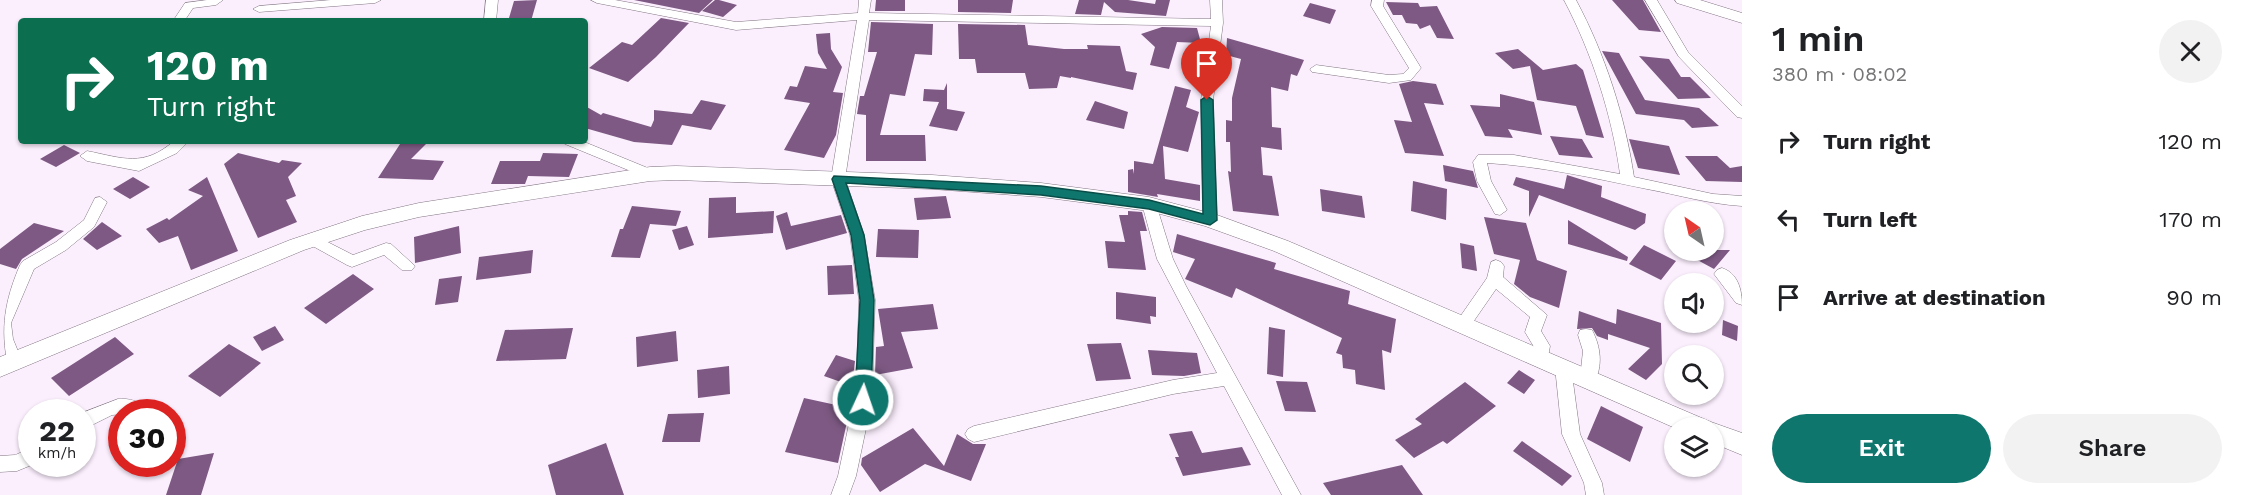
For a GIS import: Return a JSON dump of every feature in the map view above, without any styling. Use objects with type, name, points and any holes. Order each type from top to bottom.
[{"type":"main road","points":[[1683,0],[1742,18]]},
{"type":"main road","points":[[7,364],[164,298],[362,223],[419,210],[650,174],[676,172],[1041,190],[1149,204],[1210,220],[1281,246],[1677,417]]},
{"type":"main road","points":[[1724,437],[1742,444]]},
{"type":"street","points":[[181,18],[189,5],[212,3],[217,0]]},
{"type":"street","points":[[259,9],[375,0]]},
{"type":"street","points":[[490,18],[492,0]]},
{"type":"street","points":[[597,0],[736,26],[862,16],[1217,23]]},
{"type":"street","points":[[840,495],[847,477],[863,400],[867,300],[857,235],[838,179],[858,59],[865,0]]},
{"type":"street","points":[[1210,220],[1207,100],[1217,23],[1216,0]]},
{"type":"street","points":[[1316,69],[1389,79],[1407,77],[1415,68],[1377,6],[1378,0]]},
{"type":"street","points":[[1570,0],[1586,28],[1621,134],[1628,180]]},
{"type":"street","points":[[1651,0],[1683,54],[1742,114]]},
{"type":"street","points":[[296,18],[300,6]]},
{"type":"street","points":[[87,156],[139,166],[172,150],[179,144]]},
{"type":"street","points":[[577,144],[650,174]]},
{"type":"street","points":[[1500,210],[1485,187],[1480,174],[1480,162],[1483,158],[1514,160],[1628,180],[1713,199],[1742,201]]},
{"type":"street","points":[[7,364],[3,323],[28,266],[61,246],[89,223],[100,202]]},
{"type":"street","points":[[1149,204],[1156,232],[1170,268],[1292,495]]},
{"type":"street","points":[[314,240],[352,261],[386,248],[407,266]]},
{"type":"street","points":[[1463,324],[1495,273],[1539,315],[1533,332],[1542,346],[1541,358]]},
{"type":"street","points":[[1742,280],[1722,274],[1742,299]]},
{"type":"street","points":[[1586,336],[1592,349],[1593,363],[1588,378]]},
{"type":"street","points":[[1563,368],[1572,434],[1593,483],[1595,495]]},
{"type":"street","points":[[974,434],[1173,387],[1230,378]]},
{"type":"street","points":[[0,464],[18,463]]},
{"type":"building","points":[[537,0],[532,18],[509,18],[514,1]]},
{"type":"building","points":[[634,0],[713,0],[699,13]]},
{"type":"building","points":[[715,0],[737,5],[723,17],[702,11]]},
{"type":"building","points":[[876,0],[905,0],[905,11],[875,11]]},
{"type":"building","points":[[958,0],[1013,0],[1011,13],[958,12]]},
{"type":"building","points":[[1079,0],[1128,0],[1155,4],[1156,0],[1170,0],[1166,16],[1115,12],[1104,2],[1101,15],[1075,14]]},
{"type":"building","points":[[1612,0],[1643,0],[1661,32],[1639,30]]},
{"type":"building","points":[[1386,2],[1418,3],[1420,7],[1437,6],[1454,39],[1437,38],[1430,25],[1420,29],[1417,24],[1406,23],[1402,15],[1393,15]]},
{"type":"building","points":[[1310,3],[1336,10],[1330,24],[1303,16]]},
{"type":"building","points":[[661,18],[689,23],[628,82],[589,68],[622,42],[632,45]]},
{"type":"building","points":[[871,22],[933,24],[932,55],[915,54],[905,96],[890,94],[880,135],[925,135],[926,161],[866,161],[866,115],[857,114],[860,96],[864,96],[877,52],[868,52]]},
{"type":"building","points":[[958,24],[1025,25],[1028,45],[1064,49],[1088,49],[1087,45],[1120,46],[1126,71],[1137,73],[1133,90],[1060,76],[1057,88],[1029,89],[1025,73],[977,73],[975,59],[959,59]]},
{"type":"building","points":[[1162,27],[1197,28],[1201,43],[1177,42],[1169,69],[1150,65],[1155,47],[1141,34]]},
{"type":"building","points":[[830,33],[831,49],[842,67],[833,92],[843,93],[836,135],[824,158],[784,150],[810,103],[784,99],[790,86],[797,87],[805,66],[827,69],[818,53],[816,34]]},
{"type":"building","points":[[1227,38],[1304,60],[1297,76],[1291,74],[1288,91],[1271,87],[1272,127],[1281,128],[1282,150],[1261,147],[1263,175],[1272,176],[1279,216],[1233,211],[1228,171],[1231,172],[1230,142],[1226,142],[1226,120],[1232,121],[1232,98],[1241,59],[1226,55]]},
{"type":"building","points":[[1518,49],[1543,70],[1576,64],[1583,70],[1604,138],[1586,135],[1576,106],[1537,100],[1530,66],[1513,69],[1495,53]]},
{"type":"building","points":[[1602,51],[1619,53],[1645,100],[1699,108],[1719,126],[1692,128],[1684,120],[1636,114]]},
{"type":"building","points":[[1639,56],[1669,59],[1681,77],[1690,77],[1711,98],[1678,99]]},
{"type":"building","points":[[1413,81],[1436,84],[1444,105],[1424,103],[1444,156],[1405,153],[1394,120],[1412,122],[1399,84]]},
{"type":"building","points":[[947,83],[947,109],[965,112],[957,131],[929,126],[939,102],[923,101],[924,89],[944,90]]},
{"type":"building","points":[[1175,86],[1191,90],[1186,107],[1199,112],[1188,152],[1163,146],[1165,179],[1200,185],[1200,201],[1128,192],[1128,170],[1133,169],[1134,174],[1134,161],[1153,164]]},
{"type":"building","points":[[1500,94],[1534,102],[1542,135],[1508,129],[1513,138],[1485,136],[1470,105],[1500,107]]},
{"type":"building","points":[[701,100],[726,105],[711,130],[682,125],[672,145],[634,142],[588,129],[588,108],[601,115],[603,113],[651,127],[654,110],[692,114]]},
{"type":"building","points":[[1095,101],[1128,112],[1124,129],[1086,120]]},
{"type":"building","points":[[1550,136],[1582,139],[1593,158],[1559,155]]},
{"type":"building","points":[[1629,139],[1669,146],[1680,175],[1638,168]]},
{"type":"building","points":[[400,144],[426,144],[411,159],[444,161],[433,180],[378,178]]},
{"type":"building","points":[[64,145],[80,153],[56,167],[40,159]]},
{"type":"building","points":[[238,153],[279,163],[282,160],[302,163],[288,177],[296,196],[286,200],[297,222],[258,238],[224,164]]},
{"type":"building","points":[[543,153],[578,154],[569,177],[528,176],[525,184],[491,184],[500,161],[540,161]]},
{"type":"building","points":[[1685,156],[1717,156],[1730,168],[1742,166],[1742,182],[1706,181]]},
{"type":"building","points":[[1443,165],[1473,171],[1478,188],[1445,181]]},
{"type":"building","points":[[1567,175],[1602,186],[1601,197],[1646,214],[1645,223],[1635,230],[1539,195],[1529,217],[1529,191],[1513,185],[1516,177],[1564,189]]},
{"type":"building","points":[[133,177],[150,187],[130,199],[113,189]]},
{"type":"building","points":[[207,177],[238,251],[191,270],[178,236],[159,243],[146,229],[167,218],[169,220],[203,196],[188,190]]},
{"type":"building","points":[[1413,181],[1447,189],[1446,220],[1411,211]]},
{"type":"building","points":[[1320,189],[1362,196],[1365,218],[1322,211]]},
{"type":"building","points":[[946,196],[951,218],[917,220],[914,198]]},
{"type":"building","points":[[736,197],[736,213],[774,211],[773,233],[708,238],[709,198]]},
{"type":"building","points":[[632,206],[681,211],[676,226],[650,224],[640,258],[611,257],[620,229],[623,229]]},
{"type":"building","points":[[1128,211],[1142,212],[1147,231],[1140,231],[1146,270],[1108,268],[1105,241],[1125,242],[1119,215],[1128,215]]},
{"type":"building","points":[[787,212],[791,226],[841,215],[847,233],[786,250],[776,216]]},
{"type":"building","points":[[1484,217],[1526,223],[1537,260],[1567,271],[1559,308],[1530,297],[1514,284],[1520,260],[1494,254]]},
{"type":"building","points":[[1568,220],[1628,257],[1627,261],[1568,244]]},
{"type":"building","points":[[102,222],[122,236],[97,250],[83,239]]},
{"type":"building","points":[[34,223],[64,231],[22,259],[16,269],[0,264],[0,249]]},
{"type":"building","points":[[459,226],[461,253],[415,263],[414,237]]},
{"type":"building","points":[[687,226],[694,245],[679,250],[672,230]]},
{"type":"building","points":[[878,229],[919,230],[918,258],[876,257]]},
{"type":"building","points":[[1177,234],[1276,263],[1274,269],[1350,291],[1348,304],[1396,319],[1391,353],[1382,350],[1385,390],[1356,384],[1355,370],[1343,368],[1342,355],[1336,353],[1342,338],[1236,288],[1232,298],[1185,279],[1195,259],[1173,252]]},
{"type":"building","points":[[1460,243],[1474,246],[1477,271],[1462,268]]},
{"type":"building","points":[[1644,245],[1664,255],[1664,261],[1676,261],[1664,273],[1661,280],[1629,264]]},
{"type":"building","points":[[533,250],[531,273],[476,280],[479,257]]},
{"type":"building","points":[[1699,261],[1721,261],[1714,269]]},
{"type":"building","points":[[852,265],[854,294],[828,295],[827,266]]},
{"type":"building","points":[[353,274],[374,289],[326,324],[304,308]]},
{"type":"building","points":[[462,276],[458,302],[435,305],[439,279]]},
{"type":"building","points":[[1116,292],[1156,297],[1156,317],[1150,316],[1151,324],[1116,319]]},
{"type":"building","points":[[933,304],[938,329],[901,332],[913,368],[875,375],[876,347],[884,346],[878,309]]},
{"type":"building","points":[[1617,309],[1661,323],[1662,364],[1646,380],[1628,369],[1650,348],[1608,334],[1608,340],[1597,336],[1592,328],[1577,329],[1579,311],[1616,324]]},
{"type":"building","points":[[1724,320],[1738,326],[1737,341],[1722,335]]},
{"type":"building","points":[[275,326],[284,340],[262,351],[253,337]]},
{"type":"building","points":[[1269,327],[1285,330],[1283,377],[1267,374]]},
{"type":"building","points":[[573,328],[566,359],[496,361],[505,330]]},
{"type":"building","points":[[676,331],[678,361],[637,367],[636,337]]},
{"type":"building","points":[[115,337],[134,354],[69,396],[51,378]]},
{"type":"building","points":[[1121,343],[1131,379],[1096,381],[1087,344]]},
{"type":"building","points":[[229,344],[261,363],[220,397],[188,376]]},
{"type":"building","points":[[1148,350],[1197,353],[1201,373],[1184,376],[1152,375]]},
{"type":"building","points":[[836,355],[855,361],[852,386],[824,376]]},
{"type":"building","points":[[729,366],[730,394],[698,398],[697,370]]},
{"type":"building","points":[[1519,370],[1535,380],[1524,394],[1507,383]]},
{"type":"building","points":[[1276,381],[1307,382],[1316,412],[1285,411]]},
{"type":"building","points":[[1465,382],[1496,406],[1447,444],[1443,441],[1414,458],[1395,440],[1422,424],[1415,419]]},
{"type":"building","points":[[804,398],[850,408],[838,463],[785,452]]},
{"type":"building","points":[[1601,406],[1643,427],[1630,462],[1587,439]]},
{"type":"building","points":[[704,413],[700,442],[662,442],[668,414]]},
{"type":"building","points":[[913,428],[944,466],[957,434],[973,444],[986,444],[971,481],[925,464],[880,492],[861,465],[862,458]]},
{"type":"building","points":[[1192,431],[1202,453],[1242,447],[1251,465],[1183,476],[1175,457],[1179,457],[1169,434]]},
{"type":"building","points":[[1522,441],[1572,476],[1562,486],[1513,451]]},
{"type":"building","points":[[606,443],[624,495],[556,495],[548,465]]},
{"type":"building","points":[[214,453],[201,495],[166,495],[172,477],[186,477],[186,458]]},
{"type":"building","points":[[1402,465],[1423,495],[1331,495],[1323,483]]},
{"type":"route","points":[[863,400],[867,300],[857,235],[838,179],[932,182],[1114,198],[1149,204],[1210,220],[1207,100]]}]
